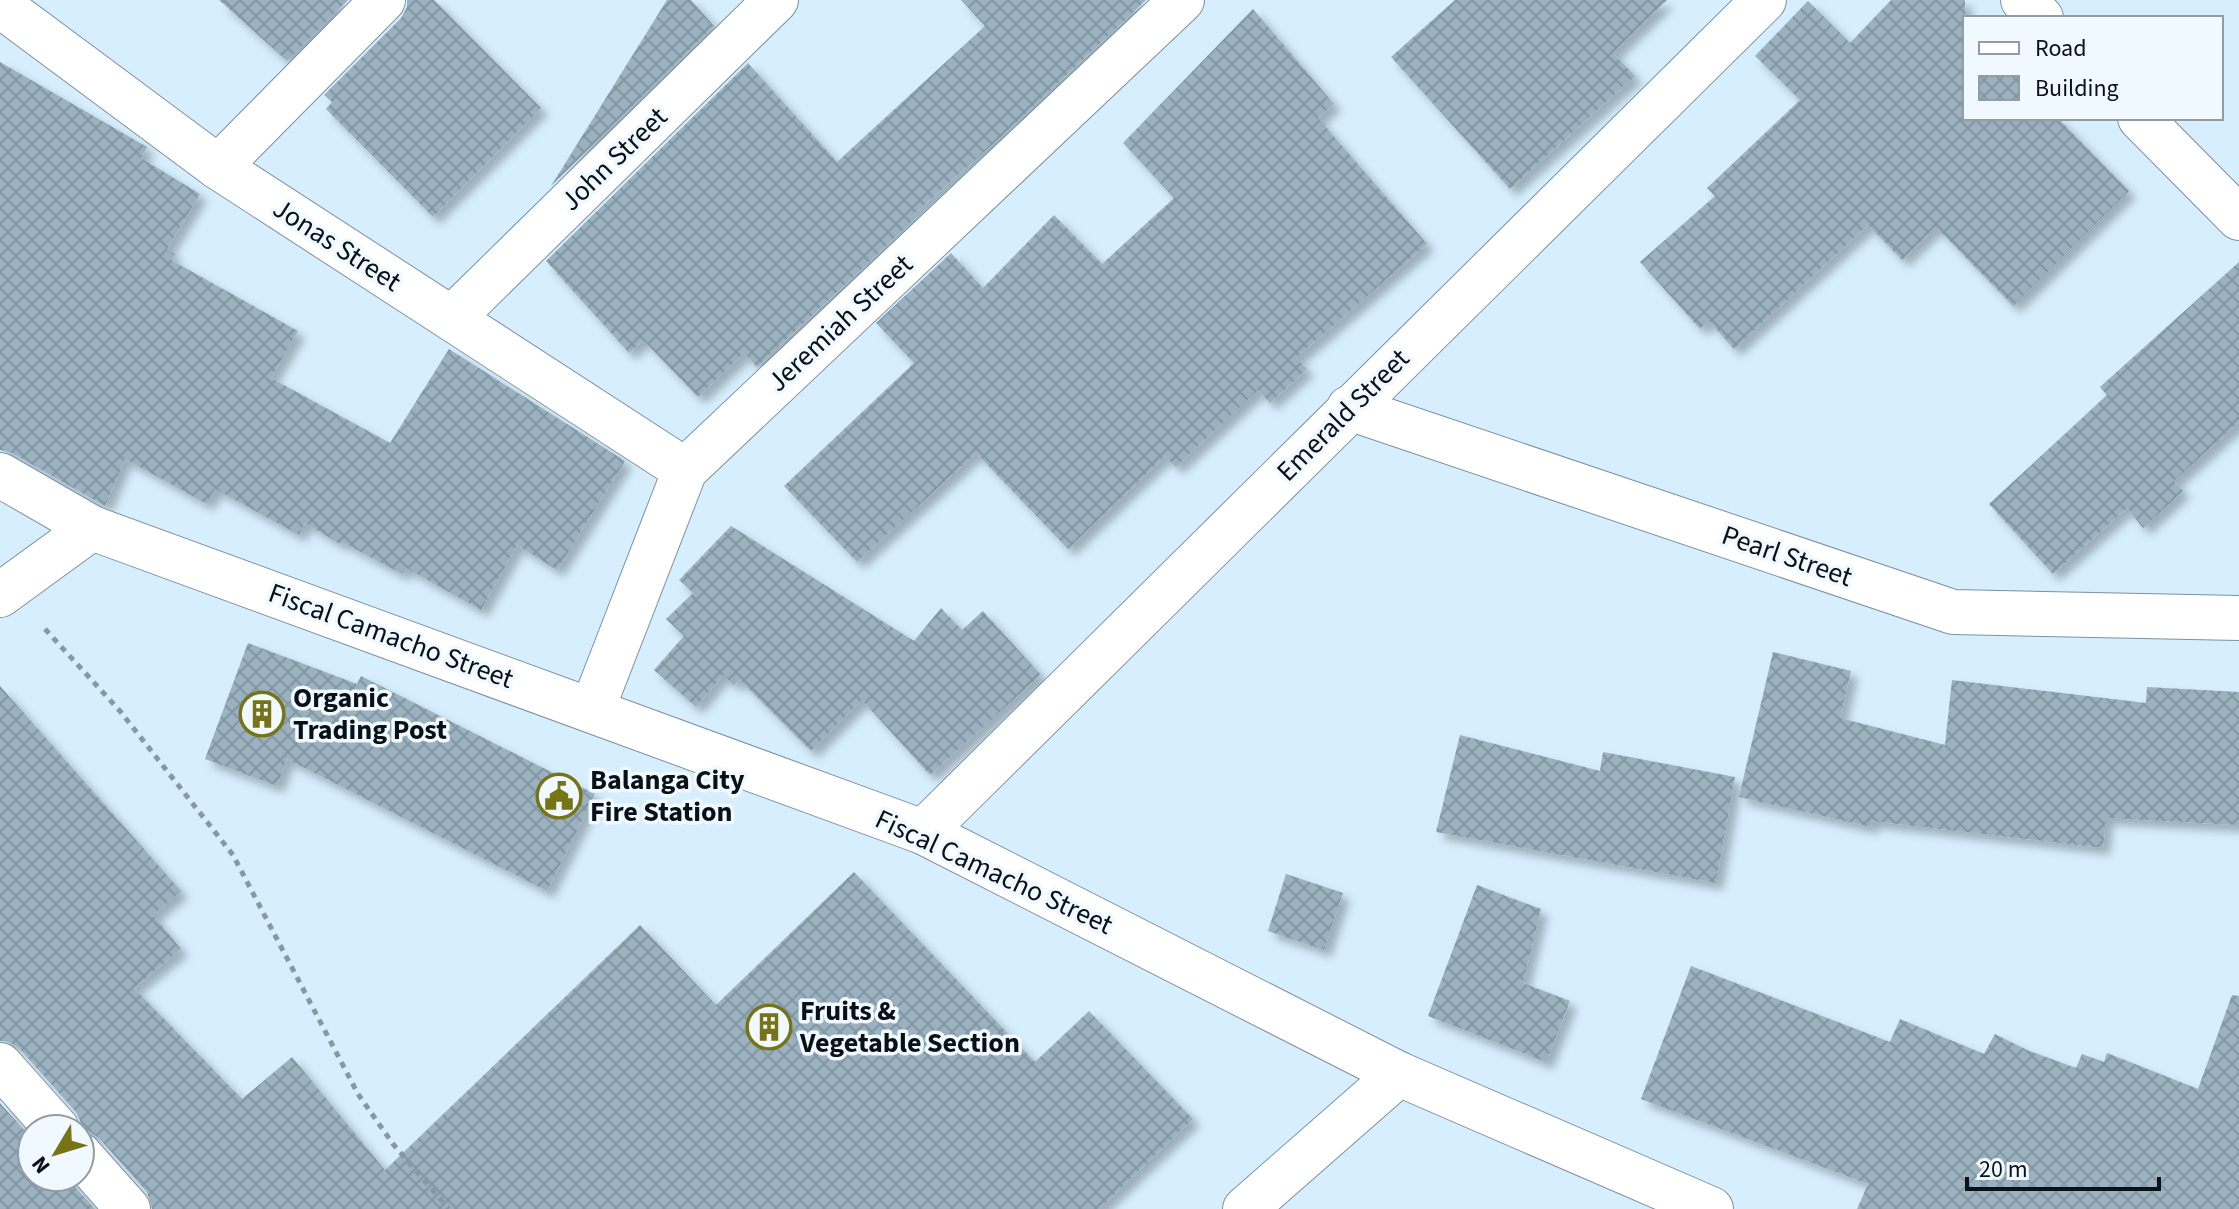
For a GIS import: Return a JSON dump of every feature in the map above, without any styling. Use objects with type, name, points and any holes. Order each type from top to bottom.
[{"type":"street","points":[[218,167],[383,0]]},
{"type":"street","name":"John Street","points":[[452,318],[776,0]]},
{"type":"street","name":"Jeremiah Street","points":[[592,710],[685,470],[1182,0]]},
{"type":"street","name":"Emerald Street","points":[[923,832],[1764,0]]},
{"type":"street","points":[[2023,0],[2039,16]]},
{"type":"street","name":"Jonas Street","points":[[0,5],[218,167],[685,470]]},
{"type":"street","points":[[2142,120],[2239,218]]},
{"type":"street","name":"Pearl Street","points":[[1349,408],[1953,612],[2239,618]]},
{"type":"street","points":[[0,475],[92,528],[4,592]]},
{"type":"street","name":"Fiscal Camacho Street","points":[[92,528],[923,832],[1399,1074],[1711,1209]]},
{"type":"street","points":[[0,1065],[43,1113]]},
{"type":"street","points":[[1245,1209],[1399,1074]]},
{"type":"street","points":[[96,1173],[128,1209]]},
{"type":"path","points":[[4,592],[120,711],[233,855],[358,1094],[393,1144],[449,1209]]},
{"type":"building","points":[[219,0],[348,0],[287,61]]},
{"type":"building","points":[[407,0],[434,0],[541,108],[433,217],[326,109],[332,102],[324,95],[401,18]]},
{"type":"building","points":[[667,0],[691,0],[714,26],[551,186]]},
{"type":"building","points":[[961,0],[1146,0],[914,214],[917,217],[757,367],[744,353],[698,397],[643,340],[629,353],[546,261],[748,63],[837,162],[985,26]]},
{"type":"building","points":[[1455,0],[1667,0],[1613,53],[1635,76],[1510,189],[1391,57]]},
{"type":"building","points":[[1891,0],[1965,0],[1963,120],[2060,120],[2129,191],[2013,306],[1936,227],[1902,260],[1868,225],[1734,349],[1709,321],[1700,329],[1640,262],[1715,196],[1707,188],[1800,100],[1755,56],[1808,1],[1850,43]]},
{"type":"building","points":[[1253,9],[1334,104],[1318,118],[1427,244],[1296,358],[1307,369],[1270,403],[1258,390],[1176,467],[1165,456],[1068,549],[976,453],[857,562],[784,486],[914,363],[876,323],[951,253],[983,288],[1054,215],[1102,264],[1174,198],[1123,143]]},
{"type":"building","points":[[0,62],[147,147],[141,158],[200,194],[167,249],[175,254],[171,260],[298,331],[271,378],[390,443],[449,349],[625,461],[557,570],[517,545],[481,610],[406,568],[402,574],[305,523],[299,535],[215,489],[207,504],[125,459],[105,506],[12,453],[0,450]]},
{"type":"building","points":[[2239,262],[2239,422],[2174,481],[2183,491],[2143,528],[2127,508],[2053,574],[1989,504],[2107,395],[2100,387]]},
{"type":"building","points":[[731,526],[914,641],[941,608],[962,630],[983,611],[1041,675],[930,775],[862,700],[811,751],[740,680],[734,685],[723,675],[696,707],[654,670],[684,636],[666,619],[693,593],[679,580]]},
{"type":"building","points":[[248,643],[357,684],[361,676],[595,794],[547,891],[287,759],[277,786],[205,759]]},
{"type":"building","points":[[1773,652],[1851,671],[1840,718],[1945,745],[1952,680],[2146,703],[2147,687],[2239,692],[2239,825],[2106,818],[2103,848],[1872,821],[1871,827],[1739,797]]},
{"type":"building","name":"Fruits & Vegetable Section","points":[[0,686],[181,891],[153,915],[181,949],[134,988],[242,1099],[292,1057],[385,1170],[640,925],[716,1005],[854,872],[1035,1062],[1089,1011],[1193,1119],[1099,1209],[152,1209],[147,1192],[96,1136],[96,1113],[76,1113],[19,1048],[0,1041]]},
{"type":"building","points":[[1460,735],[1600,771],[1603,752],[1735,777],[1716,883],[1436,832]]},
{"type":"building","points":[[1286,874],[1343,893],[1324,950],[1268,931]]},
{"type":"building","points":[[1477,885],[1541,909],[1523,983],[1570,1001],[1546,1062],[1428,1016]]},
{"type":"building","points":[[1691,966],[1890,1042],[1900,1019],[1984,1054],[1995,1034],[2076,1068],[2082,1054],[2104,1062],[2107,1053],[2198,1089],[2232,995],[2239,996],[2239,1209],[1857,1209],[1868,1184],[1641,1099]]},
{"type":"building","points":[[0,1103],[16,1121],[16,1193],[80,1193],[95,1209],[0,1209]]},
{"type":"place","name":"Organic Trading Post","points":[[262,714]]},
{"type":"place","name":"Balanga City Fire Station","points":[[559,796]]},
{"type":"place","name":"Fruits & Vegetable Section","points":[[769,1027]]}]
